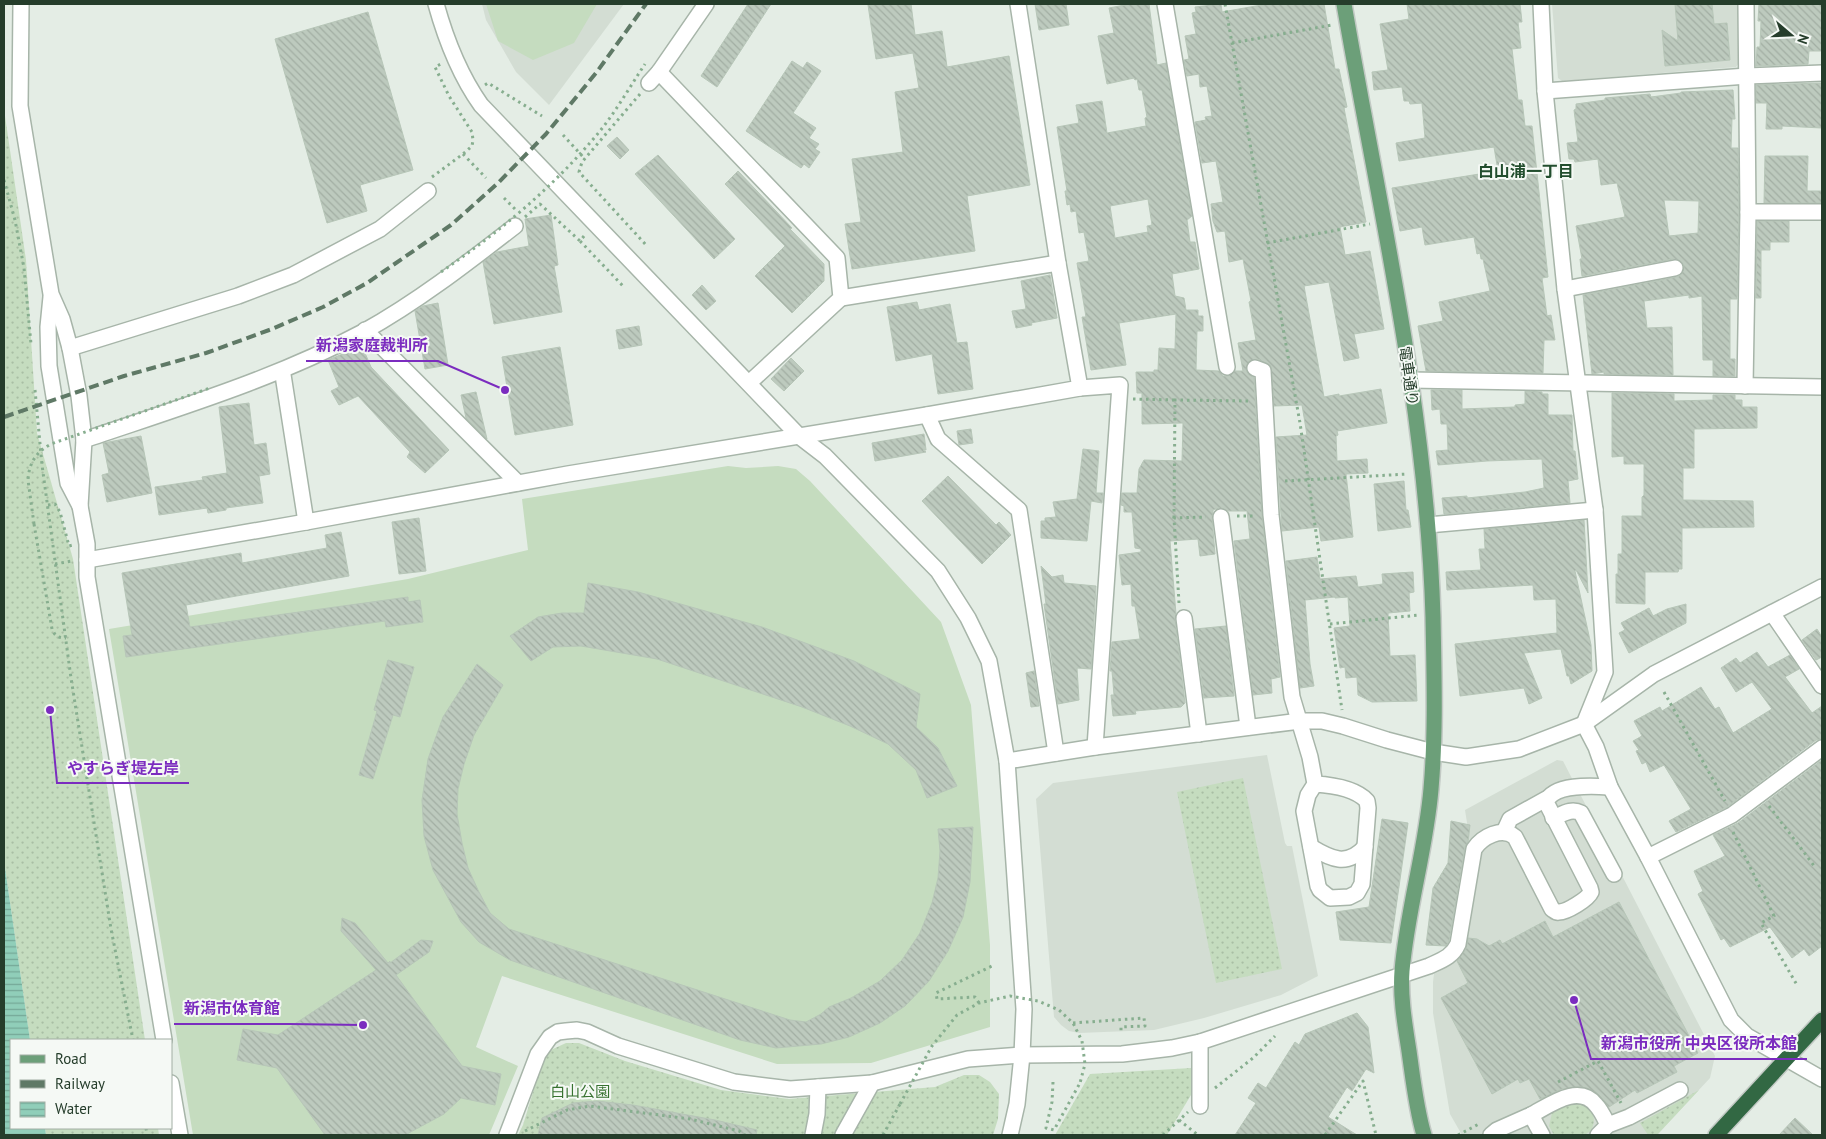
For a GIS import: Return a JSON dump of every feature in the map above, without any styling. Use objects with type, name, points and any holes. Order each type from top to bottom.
[{"type":"highway","points":[[1716,1135],[1822,1020]]},
{"type":"main road","name":"電車通り","points":[[1344,4],[1384,221],[1410,380],[1428,525],[1433,614],[1434,711],[1431,792],[1402,974],[1404,1018],[1412,1077],[1419,1119],[1424,1135]]},
{"type":"street","points":[[21,4],[20,106],[52,294],[62,319],[70,348],[79,396],[84,440],[80,506],[86,544],[87,577],[164,1039]]},
{"type":"street","points":[[436,4],[454,59],[470,90],[481,105],[799,436],[825,456],[938,571],[968,618],[989,661],[1007,761],[1024,1009],[1017,1104],[1010,1135]]},
{"type":"street","points":[[649,83],[659,72],[706,4]]},
{"type":"street","points":[[1018,4],[1058,263],[1080,388]]},
{"type":"street","points":[[1165,4],[1227,367]]},
{"type":"street","points":[[1541,4],[1545,91],[1565,289],[1595,510],[1606,672],[1584,724]]},
{"type":"street","points":[[1745,386],[1748,212],[1746,4]]},
{"type":"street","points":[[659,72],[837,258],[841,298]]},
{"type":"street","points":[[1545,91],[1748,76],[1822,73]]},
{"type":"street","points":[[70,348],[238,296],[293,275],[380,230],[428,191]]},
{"type":"street","points":[[1748,212],[1822,212]]},
{"type":"street","points":[[84,440],[223,393],[311,357],[365,330],[438,284],[519,222]]},
{"type":"street","points":[[748,383],[841,298],[1058,263]]},
{"type":"street","points":[[1565,289],[1675,268]]},
{"type":"street","points":[[52,294],[48,327],[49,366],[68,483],[80,506]]},
{"type":"street","points":[[365,330],[518,483]]},
{"type":"street","points":[[1255,368],[1263,372],[1264,378],[1271,515],[1292,697],[1310,757],[1315,784],[1308,795],[1304,811],[1310,847],[1320,890],[1330,898],[1349,897],[1358,893],[1362,884],[1367,801],[1363,796],[1348,790],[1315,784]]},
{"type":"street","points":[[283,375],[306,522]]},
{"type":"street","points":[[1410,380],[1822,387]]},
{"type":"street","points":[[87,560],[518,483],[1080,388],[1120,385],[1095,747]]},
{"type":"street","points":[[927,415],[938,439],[1020,510],[1056,753]]},
{"type":"street","points":[[1428,525],[1595,510]]},
{"type":"street","points":[[1221,517],[1248,727]]},
{"type":"street","points":[[1007,761],[1095,747],[1300,721],[1322,721],[1433,752],[1466,757],[1498,754],[1520,749],[1584,724],[1654,674],[1822,587]]},
{"type":"street","points":[[1772,613],[1822,686]]},
{"type":"street","points":[[1184,618],[1199,734]]},
{"type":"street","points":[[1584,724],[1596,747],[1610,787],[1648,857],[1730,1020],[1747,1036],[1822,1079]]},
{"type":"street","points":[[1648,857],[1729,817],[1822,748]]},
{"type":"street","points":[[1504,832],[1510,818],[1546,800],[1557,792],[1584,786],[1610,787]]},
{"type":"street","points":[[507,1135],[538,1054],[550,1037],[558,1032],[577,1030],[587,1032],[618,1046],[734,1082],[790,1089],[872,1083],[968,1059],[1022,1055],[1122,1054],[1172,1048],[1200,1042],[1430,966],[1448,957],[1454,952],[1458,944],[1474,849],[1482,840],[1497,832],[1510,833],[1515,837],[1552,909],[1562,912],[1587,899],[1591,892],[1546,806],[1546,800]]},
{"type":"street","points":[[1553,818],[1570,810],[1576,810],[1581,813],[1614,874]]},
{"type":"street","points":[[1310,847],[1327,856],[1342,859],[1358,854],[1365,846]]},
{"type":"street","points":[[1200,1042],[1200,1104]]},
{"type":"street","points":[[843,1135],[872,1083]]},
{"type":"street","points":[[813,1135],[817,1114],[818,1087]]},
{"type":"street","points":[[172,1089],[180,1135]]},
{"type":"street","points":[[1491,1135],[1497,1130],[1532,1115],[1570,1095],[1582,1096],[1592,1100],[1598,1106],[1603,1130],[1680,1090]]},
{"type":"street","points":[[1532,1115],[1542,1135]]},
{"type":"path","points":[[1225,4],[1300,424],[1342,702],[1343,726]]},
{"type":"path","points":[[1232,43],[1347,23]]},
{"type":"path","points":[[428,191],[426,181],[472,146],[472,132],[448,96],[435,67],[454,59]]},
{"type":"path","points":[[441,272],[473,250],[544,191],[596,136],[645,64]]},
{"type":"path","points":[[470,90],[488,83],[542,116]]},
{"type":"path","points":[[647,246],[580,175],[580,167],[649,83]]},
{"type":"path","points":[[563,135],[585,159]]},
{"type":"path","points":[[463,154],[486,178]]},
{"type":"path","points":[[4,180],[15,220],[24,268],[31,347]]},
{"type":"path","points":[[504,198],[519,222],[540,204],[624,286]]},
{"type":"path","points":[[1267,244],[1384,221]]},
{"type":"path","points":[[580,241],[585,237],[582,234]]},
{"type":"path","points":[[35,386],[42,465],[66,638],[111,929],[133,1039]]},
{"type":"path","points":[[66,638],[58,638],[52,629],[28,480],[33,460],[44,448],[51,444],[210,388]]},
{"type":"path","points":[[1120,399],[1264,401]]},
{"type":"path","points":[[1175,400],[1174,518],[1180,609],[1184,618]]},
{"type":"path","points":[[1269,481],[1422,473]]},
{"type":"path","points":[[48,505],[55,504],[60,512],[72,562],[55,564]]},
{"type":"path","points":[[1174,518],[1271,515]]},
{"type":"path","points":[[69,546],[74,545]]},
{"type":"path","points":[[1330,624],[1433,614]]},
{"type":"path","points":[[1664,692],[1729,817],[1774,916],[1761,923],[1797,985]]},
{"type":"path","points":[[1760,794],[1815,867]]},
{"type":"path","points":[[979,1003],[975,997],[938,999],[936,993],[992,966]]},
{"type":"path","points":[[883,1135],[932,1046],[957,1015],[979,1003],[1010,996],[1038,1001],[1059,1010],[1073,1023],[1082,1041],[1085,1064],[1080,1083],[1054,1130],[1046,1128],[1052,1102],[1053,1082]]},
{"type":"path","points":[[1073,1023],[1144,1018],[1145,1026],[1121,1027],[1121,1032]]},
{"type":"path","points":[[1163,1135],[1253,1058],[1275,1036]]},
{"type":"path","points":[[1325,1135],[1363,1082],[1376,1135]]},
{"type":"path","points":[[540,1125],[549,1118],[567,1110],[590,1106],[690,1119],[746,1135]]},
{"type":"path","points":[[1179,1120],[1198,1135]]},
{"type":"shaded area","points":[[482,4],[624,4],[549,105],[516,72],[486,20]]},
{"type":"shaded area","points":[[1552,4],[1740,4],[1742,59],[1736,67],[1562,81],[1558,78]]},
{"type":"shaded area","points":[[1267,755],[1285,843],[1287,846],[1292,846],[1318,976],[1281,995],[1204,1018],[1154,1030],[1079,1033],[1069,1031],[1054,1017],[1036,799],[1053,783]]},
{"type":"shaded area","points":[[1557,760],[1563,761],[1715,1056],[1710,1078],[1657,1135],[1462,1135],[1450,1114],[1433,1013],[1433,982],[1436,957],[1451,944],[1468,829],[1465,810]]},
{"type":"green space","points":[[486,4],[597,4],[574,43],[533,60],[498,41]]},
{"type":"green space","points":[[4,109],[26,260],[37,433],[73,559],[145,1039],[30,1039],[4,861]]},
{"type":"green space","points":[[728,466],[746,468],[778,466],[796,469],[810,481],[941,622],[971,705],[990,945],[990,1027],[871,1063],[777,1064],[502,976],[476,1047],[518,1066],[489,1135],[193,1135],[109,629],[408,579],[528,550],[522,499]]},
{"type":"green space","points":[[1243,778],[1282,969],[1216,983],[1177,792]]},
{"type":"green space","name":"白山公園","points":[[566,1043],[579,1043],[625,1061],[721,1090],[789,1099],[935,1087],[964,1075],[979,1075],[990,1082],[999,1094],[998,1119],[993,1135],[518,1135],[523,1125],[544,1056]]},
{"type":"green space","points":[[1191,1068],[1191,1095],[1167,1135],[1055,1135],[1090,1074]]},
{"type":"green space","points":[[1699,1090],[1657,1135],[1648,1135],[1640,1123]]},
{"type":"green space","points":[[1574,1101],[1589,1107],[1591,1110],[1594,1118],[1592,1129],[1586,1134],[1578,1136],[1554,1135],[1549,1126],[1552,1113]]},
{"type":"green space","points":[[45,1129],[158,1129],[159,1135],[46,1135]]},
{"type":"water","points":[[4,861],[30,1039],[10,1039],[10,1129],[45,1129],[46,1135],[4,1135]]},
{"type":"building","points":[[748,4],[771,4],[717,87],[701,76]]},
{"type":"building","points":[[911,4],[915,35],[942,31],[947,67],[1009,56],[1030,185],[967,196],[975,251],[852,269],[845,224],[861,222],[852,159],[903,152],[895,92],[919,88],[913,53],[876,59],[868,5]]},
{"type":"building","points":[[1035,4],[1066,4],[1069,25],[1039,30]]},
{"type":"building","points":[[1130,4],[1149,4],[1157,65],[1166,63],[1192,216],[1187,220],[1190,242],[1195,242],[1199,269],[1172,274],[1175,296],[1184,298],[1186,310],[1198,310],[1198,316],[1203,316],[1203,331],[1197,331],[1196,370],[1219,371],[1223,376],[1228,376],[1235,371],[1243,371],[1238,343],[1256,340],[1243,259],[1229,262],[1225,231],[1217,232],[1213,221],[1211,204],[1223,202],[1216,161],[1202,163],[1195,122],[1206,120],[1205,117],[1212,116],[1207,86],[1200,87],[1199,74],[1187,76],[1184,60],[1189,59],[1185,36],[1196,34],[1192,13],[1196,12],[1195,7],[1221,4],[1222,12],[1267,4],[1324,4],[1335,69],[1339,69],[1347,107],[1344,108],[1366,222],[1340,227],[1345,255],[1370,251],[1384,329],[1354,334],[1359,358],[1344,361],[1329,282],[1304,286],[1324,397],[1381,389],[1387,423],[1337,431],[1337,461],[1367,459],[1368,473],[1346,474],[1353,537],[1321,541],[1319,527],[1282,531],[1276,437],[1307,435],[1302,405],[1274,406],[1271,366],[1258,359],[1249,361],[1246,369],[1248,374],[1254,378],[1262,516],[1280,677],[1271,679],[1272,693],[1253,695],[1234,541],[1250,539],[1247,511],[1228,511],[1219,508],[1213,510],[1212,518],[1215,554],[1200,556],[1198,539],[1170,541],[1175,619],[1185,703],[1181,707],[1135,711],[1136,714],[1113,716],[1111,695],[1114,695],[1112,671],[1110,671],[1112,642],[1140,639],[1135,606],[1132,606],[1131,584],[1122,585],[1119,555],[1141,552],[1141,549],[1135,548],[1132,512],[1124,512],[1124,506],[1121,505],[1122,493],[1137,493],[1139,469],[1144,460],[1182,461],[1183,423],[1142,424],[1142,393],[1137,393],[1136,372],[1154,372],[1154,370],[1158,370],[1159,348],[1175,349],[1176,314],[1119,323],[1126,365],[1091,370],[1082,317],[1086,317],[1077,263],[1089,261],[1084,232],[1079,233],[1076,211],[1071,212],[1070,204],[1067,205],[1065,191],[1067,191],[1057,127],[1079,123],[1076,105],[1102,101],[1107,133],[1146,126],[1145,118],[1147,117],[1142,90],[1139,90],[1137,79],[1107,84],[1098,36],[1114,33],[1109,8]],"holes":[[[1148,199],[1152,225],[1147,226],[1148,232],[1115,238],[1110,206]]]},
{"type":"building","points":[[1407,4],[1520,4],[1522,22],[1518,22],[1521,48],[1512,49],[1518,100],[1522,100],[1525,126],[1532,126],[1548,277],[1542,278],[1547,316],[1551,315],[1555,340],[1544,340],[1543,373],[1426,371],[1418,326],[1443,321],[1439,302],[1490,291],[1483,259],[1481,259],[1480,253],[1477,254],[1474,237],[1425,245],[1422,227],[1400,231],[1392,188],[1498,171],[1494,147],[1399,161],[1396,143],[1425,138],[1422,103],[1410,104],[1409,101],[1404,101],[1402,87],[1374,90],[1372,72],[1388,70],[1380,24],[1409,19]]},
{"type":"building","points":[[1675,4],[1712,4],[1714,24],[1727,23],[1730,60],[1665,66],[1662,30],[1678,41]]},
{"type":"building","points":[[1759,4],[1822,4],[1822,51],[1809,51],[1808,64],[1756,66],[1757,47],[1760,47],[1761,21],[1758,21]]},
{"type":"building","points":[[368,12],[413,170],[360,185],[367,211],[327,223],[275,39]]},
{"type":"building","points":[[792,61],[803,68],[807,62],[821,71],[793,113],[816,128],[809,138],[819,144],[815,149],[820,152],[809,168],[804,164],[801,168],[746,131]]},
{"type":"building","points":[[1822,83],[1822,128],[1782,126],[1782,129],[1766,129],[1767,103],[1756,103],[1756,85]]},
{"type":"building","points":[[1733,90],[1735,119],[1732,119],[1731,148],[1738,148],[1739,212],[1737,299],[1730,299],[1730,359],[1735,359],[1735,376],[1713,376],[1713,360],[1703,360],[1702,296],[1689,298],[1689,295],[1644,301],[1647,328],[1672,327],[1673,375],[1604,374],[1604,372],[1592,374],[1583,295],[1677,277],[1681,275],[1684,267],[1682,262],[1673,259],[1582,276],[1580,259],[1582,259],[1576,226],[1625,217],[1617,183],[1601,185],[1598,159],[1575,162],[1574,159],[1569,159],[1567,143],[1578,142],[1574,110],[1576,109],[1576,104],[1605,100],[1605,98],[1650,94],[1651,97],[1681,92]],"holes":[[[1664,200],[1699,201],[1698,233],[1669,236]]]},
{"type":"building","points":[[617,137],[629,150],[620,159],[607,146]]},
{"type":"building","points":[[658,155],[735,239],[714,259],[635,174]]},
{"type":"building","points":[[1765,156],[1808,156],[1807,191],[1822,191],[1822,203],[1764,203]]},
{"type":"building","points":[[738,171],[824,264],[824,281],[792,313],[755,276],[785,246],[725,184]]},
{"type":"building","points":[[551,215],[558,265],[554,266],[562,312],[494,324],[483,262],[497,252],[529,246],[525,219]]},
{"type":"building","points":[[1757,221],[1789,221],[1789,242],[1770,242],[1770,250],[1761,250],[1761,298],[1756,298]]},
{"type":"building","points":[[1050,275],[1057,318],[1016,328],[1012,311],[1026,309],[1021,281]]},
{"type":"building","points":[[702,285],[716,301],[706,310],[692,295]]},
{"type":"building","points":[[917,302],[919,310],[950,304],[957,343],[967,342],[973,389],[938,394],[932,354],[896,361],[887,307]]},
{"type":"building","points":[[438,303],[448,365],[425,369],[415,311],[423,306]]},
{"type":"building","points":[[639,326],[642,345],[619,349],[616,330]]},
{"type":"building","points":[[362,346],[371,367],[449,450],[425,473],[407,457],[410,452],[358,396],[339,405],[331,391],[339,387],[328,360]]},
{"type":"building","points":[[560,347],[573,425],[515,435],[502,357]]},
{"type":"building","points":[[791,358],[804,371],[784,391],[771,379]]},
{"type":"building","points":[[1431,390],[1462,390],[1462,409],[1515,407],[1515,405],[1525,404],[1525,391],[1548,394],[1548,415],[1572,415],[1573,451],[1575,451],[1578,479],[1568,481],[1570,503],[1444,514],[1442,498],[1467,496],[1467,498],[1525,492],[1544,488],[1542,459],[1438,465],[1436,451],[1448,450],[1447,424],[1441,424],[1440,409],[1432,410]]},
{"type":"building","points":[[476,392],[487,439],[466,418],[461,395]]},
{"type":"building","points":[[1612,393],[1674,394],[1674,401],[1713,400],[1713,395],[1735,395],[1735,400],[1742,400],[1742,407],[1757,407],[1757,428],[1694,429],[1694,468],[1683,468],[1683,500],[1753,501],[1754,527],[1682,528],[1682,569],[1679,569],[1678,572],[1645,572],[1645,604],[1616,603],[1618,554],[1622,554],[1622,516],[1642,516],[1644,464],[1624,464],[1624,456],[1612,457]]},
{"type":"building","points":[[249,403],[254,445],[266,443],[270,474],[259,476],[263,503],[226,508],[226,510],[208,513],[207,508],[159,515],[155,487],[203,480],[202,477],[227,473],[219,407]]},
{"type":"building","points":[[971,429],[973,443],[959,445],[957,431]]},
{"type":"building","points":[[924,434],[926,450],[923,450],[926,452],[875,461],[872,443]]},
{"type":"building","points":[[141,436],[152,493],[107,502],[102,475],[109,473],[103,443]]},
{"type":"building","points":[[1083,449],[1099,451],[1096,493],[1103,493],[1102,503],[1091,501],[1087,541],[1041,538],[1041,521],[1045,521],[1045,518],[1056,517],[1053,502],[1077,499]]},
{"type":"building","points":[[948,476],[996,525],[999,522],[1011,535],[982,564],[922,501]]},
{"type":"building","points":[[1404,481],[1406,510],[1408,510],[1411,527],[1378,531],[1374,484]]},
{"type":"building","points":[[419,518],[426,571],[399,574],[392,522]]},
{"type":"building","points":[[1584,520],[1588,593],[1575,571],[1591,645],[1592,671],[1571,684],[1569,676],[1567,676],[1561,649],[1524,653],[1542,698],[1529,704],[1524,688],[1460,696],[1455,644],[1557,633],[1556,599],[1534,600],[1533,585],[1447,590],[1446,572],[1481,570],[1479,549],[1485,549],[1484,529]]},
{"type":"building","points":[[341,532],[349,576],[186,605],[190,627],[408,597],[408,602],[420,600],[423,622],[386,627],[385,621],[126,657],[123,636],[132,635],[122,573],[241,553],[242,563],[327,548],[325,535]]},
{"type":"building","points":[[1317,557],[1320,579],[1356,576],[1358,587],[1383,584],[1382,574],[1413,572],[1414,592],[1409,593],[1410,611],[1388,613],[1390,656],[1415,655],[1417,701],[1372,702],[1358,695],[1357,677],[1346,678],[1345,667],[1340,668],[1334,628],[1350,626],[1348,597],[1305,600],[1310,664],[1314,686],[1300,688],[1286,561]]},
{"type":"building","points":[[1041,566],[1052,577],[1063,575],[1064,583],[1096,586],[1091,669],[1077,668],[1079,700],[1058,704],[1044,604],[1046,604]]},
{"type":"building","points":[[588,583],[638,592],[762,627],[854,661],[920,694],[916,727],[938,748],[957,786],[927,798],[916,770],[888,744],[850,726],[802,707],[657,659],[581,646],[553,647],[531,661],[510,636],[538,617],[562,613],[584,613]]},
{"type":"building","points":[[1686,604],[1686,623],[1629,653],[1619,633],[1625,630],[1621,623],[1649,608],[1653,616],[1667,609]]},
{"type":"building","points":[[1226,626],[1234,696],[1204,698],[1195,629]]},
{"type":"building","points":[[1817,629],[1822,637],[1822,657],[1816,660],[1802,640]]},
{"type":"building","points":[[1757,652],[1768,667],[1790,655],[1799,669],[1785,677],[1812,713],[1822,706],[1822,739],[1816,740],[1727,807],[1676,832],[1669,821],[1691,809],[1664,765],[1650,772],[1646,762],[1642,764],[1636,751],[1639,750],[1633,741],[1642,736],[1634,721],[1660,707],[1662,711],[1701,687],[1715,709],[1719,707],[1733,733],[1772,709],[1752,682],[1736,692],[1721,668],[1736,658],[1740,663]]},
{"type":"building","points":[[388,660],[414,667],[400,717],[393,715],[373,779],[359,775],[377,711],[374,710]]},
{"type":"building","points":[[477,664],[503,685],[474,735],[458,789],[457,814],[468,868],[490,913],[509,929],[790,1020],[806,1022],[829,1007],[851,998],[880,981],[902,960],[920,933],[932,903],[938,878],[940,851],[938,829],[973,827],[970,882],[963,917],[948,951],[929,981],[905,1006],[880,1023],[849,1037],[821,1044],[776,1048],[740,1040],[510,960],[479,942],[461,922],[433,870],[424,836],[422,800],[428,759],[443,717]]},
{"type":"building","points":[[1034,671],[1039,706],[1031,707],[1026,673]]},
{"type":"building","points":[[1822,760],[1822,946],[1809,956],[1804,949],[1792,958],[1770,927],[1730,947],[1724,938],[1721,940],[1698,894],[1703,891],[1694,871],[1725,856],[1713,835],[1738,823]]},
{"type":"building","points":[[1382,819],[1408,823],[1391,943],[1340,940],[1336,912],[1369,907]]},
{"type":"building","points":[[1451,821],[1470,825],[1449,941],[1446,946],[1426,945],[1433,888],[1448,863]]},
{"type":"building","points":[[1619,902],[1698,1053],[1674,1066],[1677,1072],[1637,1093],[1635,1090],[1609,1107],[1595,1092],[1582,1087],[1562,1089],[1540,1099],[1529,1079],[1520,1083],[1518,1079],[1492,1094],[1441,998],[1468,983],[1457,961],[1466,949],[1468,938],[1477,939],[1489,946],[1500,940],[1502,944],[1545,921],[1553,937]]},
{"type":"building","points":[[342,918],[355,923],[388,963],[421,940],[433,941],[429,952],[396,975],[462,1066],[501,1074],[495,1105],[461,1098],[444,1114],[405,1135],[325,1135],[277,1068],[237,1060],[243,1029],[278,1035],[376,970],[341,931]]},
{"type":"building","points":[[1357,1013],[1368,1027],[1374,1073],[1366,1069],[1352,1091],[1347,1087],[1328,1117],[1357,1135],[1235,1135],[1256,1103],[1248,1098],[1258,1083],[1266,1088],[1295,1042],[1299,1045],[1305,1034]]},
{"type":"building","points":[[597,1101],[633,1105],[715,1120],[757,1130],[756,1135],[538,1135],[542,1118],[573,1103]]},
{"type":"building","points":[[1795,1118],[1813,1135],[1779,1135]]},
{"type":"railway","points":[[4,417],[124,376],[206,353],[272,329],[323,307],[367,283],[451,225],[498,183],[546,134],[596,73],[646,4]]},
{"type":"place","name":"新潟家庭裁判所","points":[[505,390]]},
{"type":"place","name":"やすらぎ堤左岸","points":[[50,710]]},
{"type":"place","name":"新潟市役所 中央区役所本館","points":[[1574,1000]]},
{"type":"place","name":"新潟市体育館","points":[[363,1025]]},
{"type":"district","name":"白山浦一丁目","points":[[1526,171]]}]
